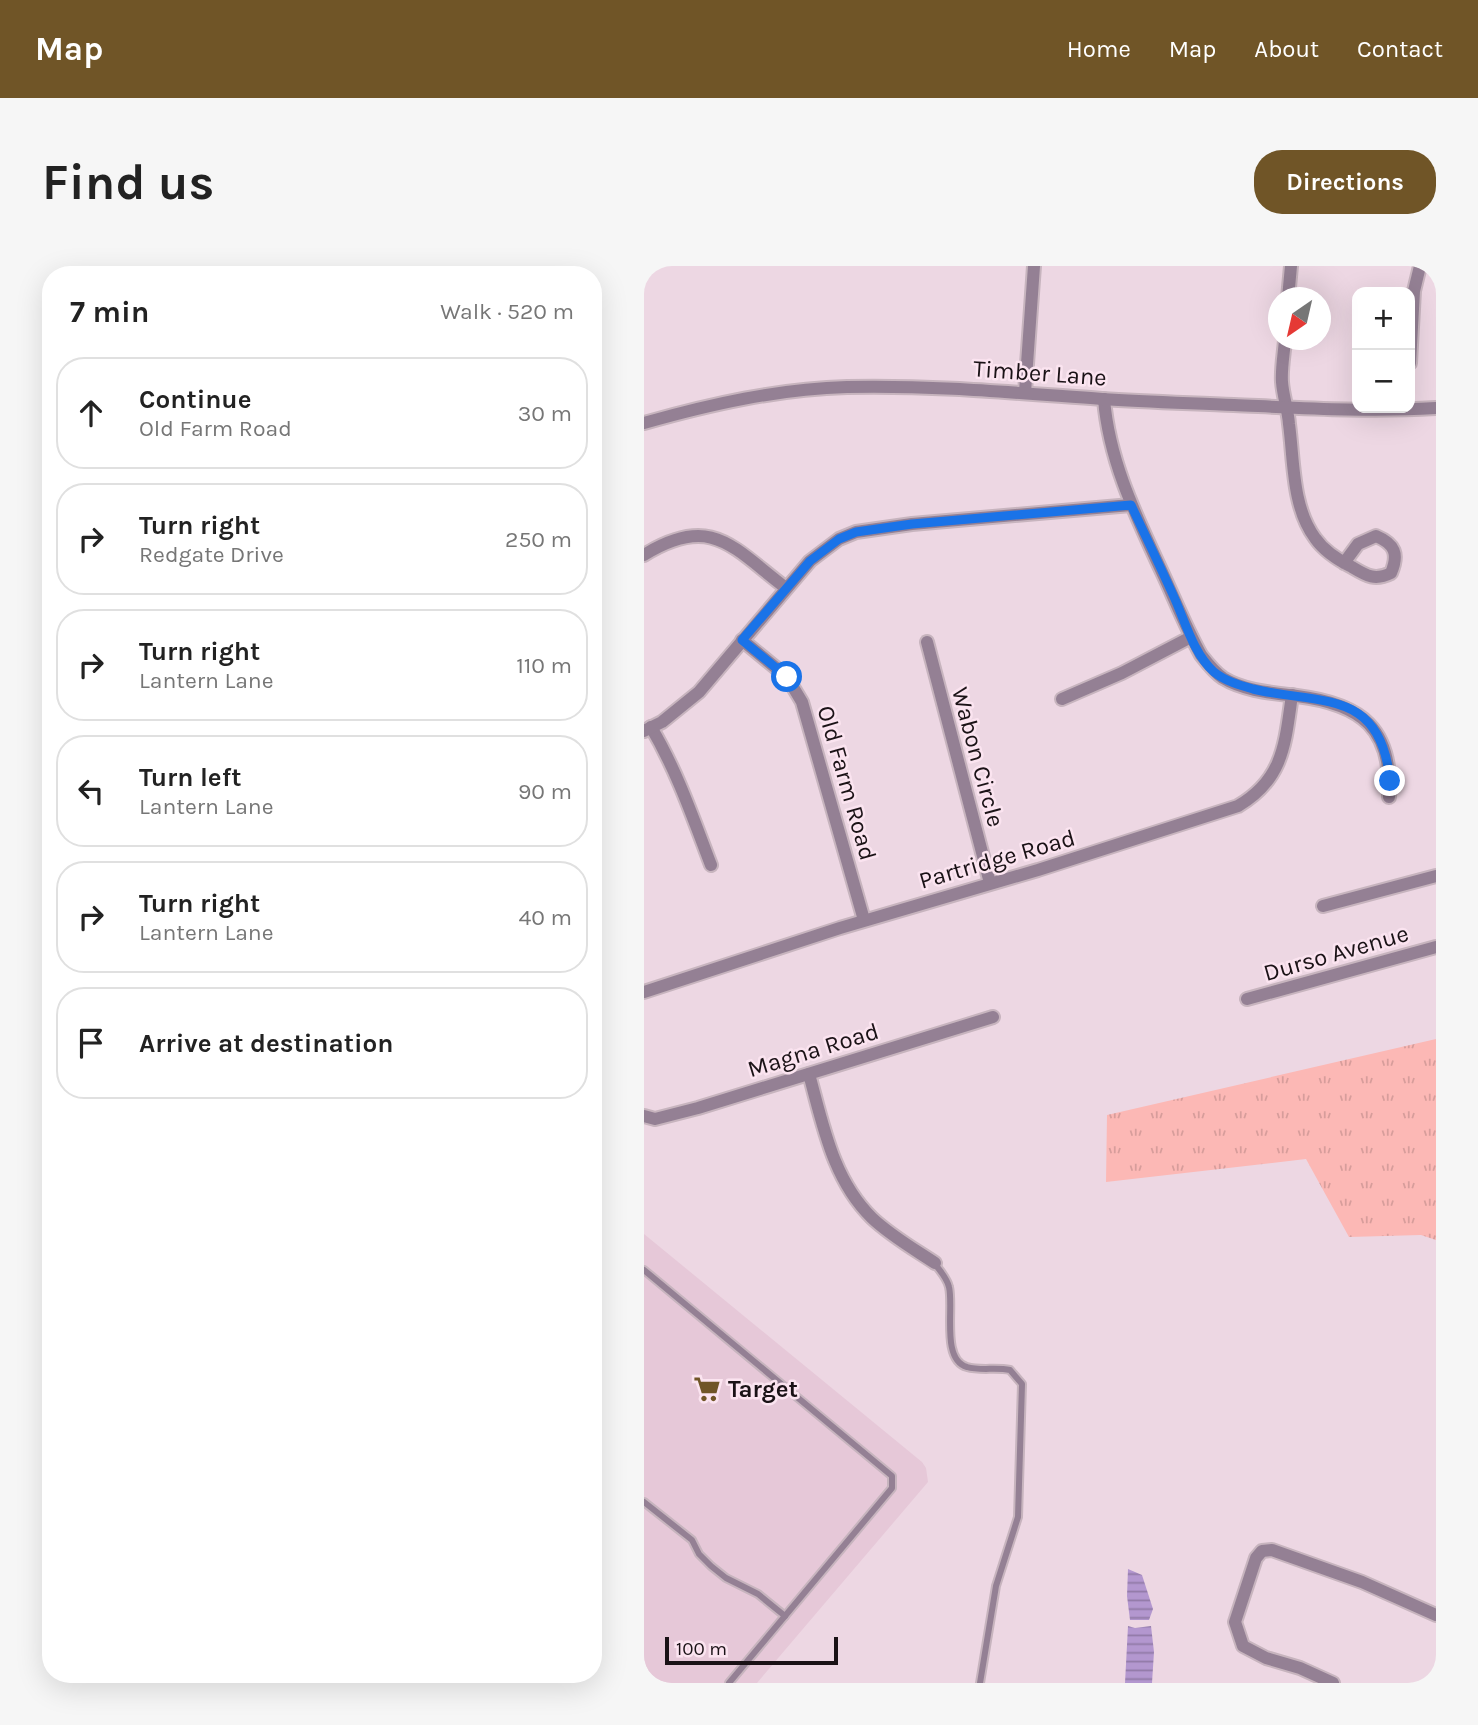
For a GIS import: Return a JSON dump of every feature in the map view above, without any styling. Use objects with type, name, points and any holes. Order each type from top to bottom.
[{"type":"street","points":[[1025,392],[1034,266]]},
{"type":"street","points":[[1289,287],[1291,266]]},
{"type":"street","points":[[1411,350],[1414,291],[1420,266]]},
{"type":"street","points":[[1284,350],[1282,381],[1300,506],[1314,537],[1323,548],[1344,563]]},
{"type":"street","name":"Timber Lane","points":[[644,423],[706,405],[772,394],[833,388],[949,388],[1104,399],[1352,410]]},
{"type":"street","points":[[1104,399],[1105,423],[1116,466],[1131,505],[1201,655],[1212,670],[1226,680],[1269,693],[1338,703],[1359,714],[1372,726],[1381,740],[1388,760],[1389,797]]},
{"type":"street","name":"Timber Lane","points":[[1415,410],[1436,408]]},
{"type":"street","points":[[711,865],[670,761],[648,729],[680,709],[699,692],[786,588],[826,547],[856,532],[912,524],[1131,505]]},
{"type":"street","points":[[644,555],[666,542],[683,536],[699,535],[719,540],[737,549],[786,588]]},
{"type":"street","points":[[1062,699],[1122,673],[1191,637]]},
{"type":"street","name":"Old Farm Road","points":[[742,640],[787,677],[802,702],[864,920]]},
{"type":"street","name":"Wabon Circle","points":[[926,642],[990,883]]},
{"type":"street","name":"Partridge Road","points":[[644,992],[864,920],[1147,836],[1249,800],[1272,777],[1280,761],[1292,695]]},
{"type":"street","points":[[1323,906],[1436,876]]},
{"type":"street","name":"Durso Avenue","points":[[1247,999],[1436,947]]},
{"type":"street","name":"Magna Road","points":[[644,1115],[655,1119],[667,1116],[993,1017]]},
{"type":"street","points":[[809,1074],[832,1156],[844,1181],[872,1218],[934,1263]]},
{"type":"street","points":[[1333,1683],[1243,1646],[1235,1622],[1256,1558],[1262,1552],[1272,1549],[1362,1582],[1436,1615]]},
{"type":"lane","points":[[934,1263],[948,1283],[950,1339],[954,1356],[960,1365],[1010,1370],[1022,1384],[1018,1517],[996,1586],[980,1683]]},
{"type":"lane","points":[[644,1270],[892,1476],[892,1488],[729,1683]]},
{"type":"lane","points":[[646,1506],[692,1540],[699,1554],[726,1578],[758,1594],[785,1616]]},
{"type":"shaded area","points":[[644,1234],[926,1468],[928,1482],[757,1683],[644,1683]]},
{"type":"shaded area","points":[[1128,1569],[1142,1575],[1153,1609],[1149,1620],[1130,1620]]},
{"type":"shaded area","points":[[1128,1626],[1151,1626],[1154,1652],[1152,1683],[1125,1683]]},
{"type":"green space","points":[[1436,1039],[1436,1240],[1421,1235],[1349,1237],[1306,1159],[1106,1182],[1107,1115]]},
{"type":"place","name":"Target","points":[[707,1389]]},
{"type":"route","points":[[787,677],[742,640],[810,561],[839,539],[856,532],[912,524],[1131,505],[1187,629],[1212,670],[1226,680],[1247,687],[1338,703],[1359,714],[1372,726],[1381,740],[1388,760],[1390,781]]}]
